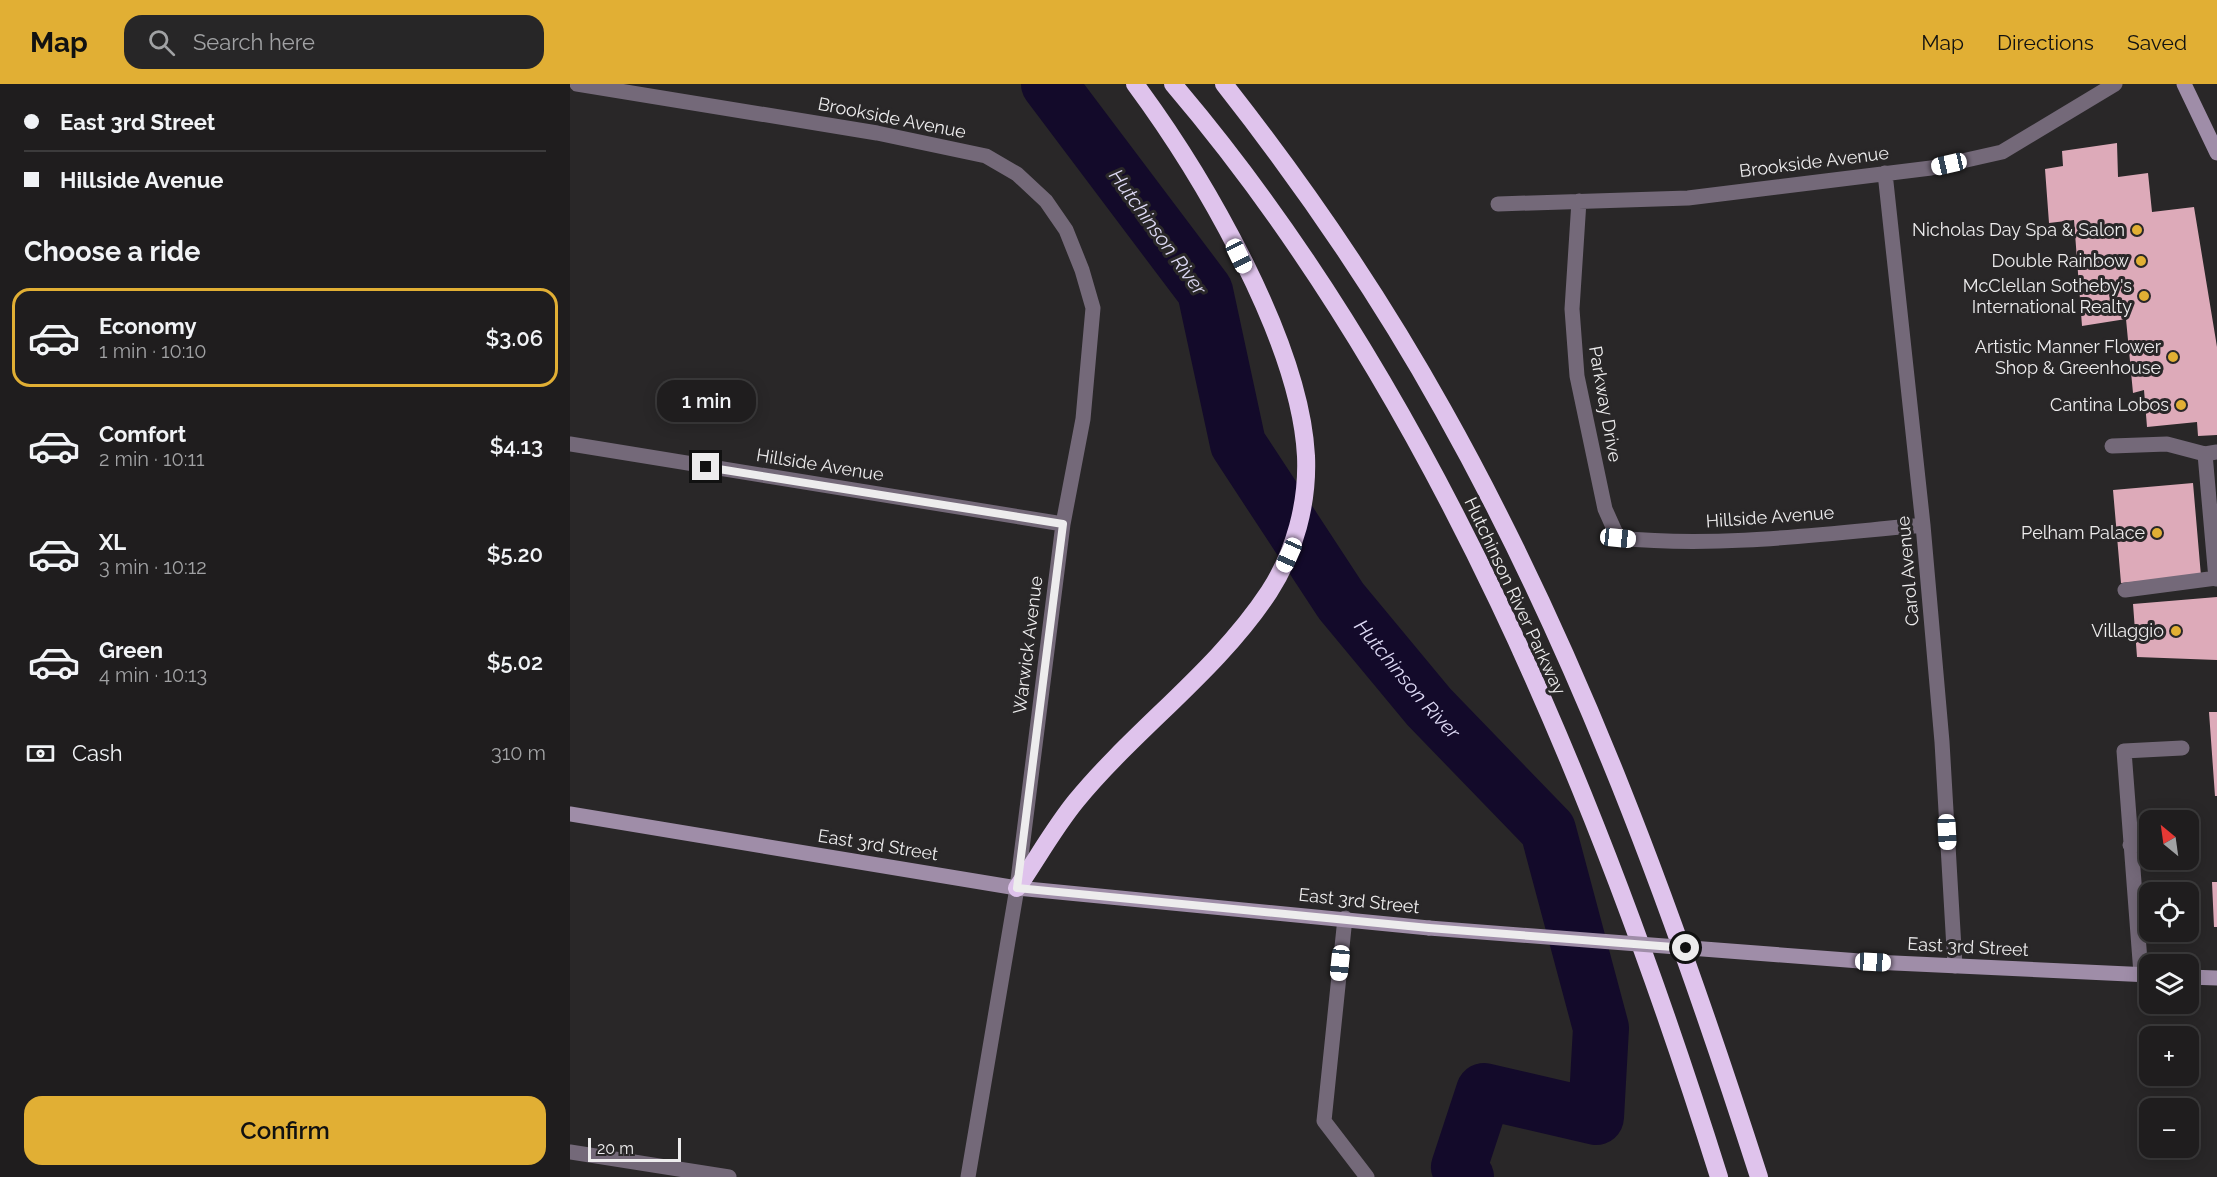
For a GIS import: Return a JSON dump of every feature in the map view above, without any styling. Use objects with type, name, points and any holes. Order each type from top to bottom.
[{"type":"highway","points":[[1017,888],[1076,801],[1225,646],[1270,591],[1295,539],[1305,472],[1303,429],[1298,402],[1259,297],[1192,168],[1135,84]]},
{"type":"highway","name":"Hutchinson River Parkway","points":[[1173,84],[1251,183],[1300,253],[1381,380],[1449,504],[1529,672],[1591,818],[1658,993],[1719,1177]]},
{"type":"highway","name":"Hutchinson River Parkway","points":[[1224,84],[1298,180],[1384,310],[1443,409],[1511,539],[1573,672],[1662,891],[1759,1177]]},
{"type":"street","name":"Brookside Avenue","points":[[577,84],[878,133],[986,156]]},
{"type":"street","name":"Brookside Avenue","points":[[1498,204],[1688,198],[1931,168],[2002,152],[2115,84]]},
{"type":"street","points":[[2184,84],[2217,153]]},
{"type":"street","name":"Warwick Avenue","points":[[968,1177],[1017,888],[1063,524],[1083,419],[1093,308],[1082,270],[1066,230],[1046,201],[1017,174],[986,156]]},
{"type":"street","name":"Carol Avenue","points":[[1885,173],[1923,525],[1942,742],[1955,966]]},
{"type":"street","name":"Parkway Drive","points":[[1579,201],[1572,309],[1577,376],[1605,509],[1618,538]]},
{"type":"street","name":"Hillside Avenue","points":[[570,444],[1063,524]]},
{"type":"street","points":[[2112,446],[2167,444],[2211,453],[2216,578],[2125,590]]},
{"type":"street","name":"Hillside Avenue","points":[[1618,538],[1658,542],[1735,541],[1923,525]]},
{"type":"street","points":[[2143,954],[2130,845],[2124,751],[2182,748]]},
{"type":"street","name":"East 3rd Street","points":[[570,813],[1017,888],[1345,918],[1429,928],[1873,962],[2139,974]]},
{"type":"street","points":[[2130,845],[2139,845]]},
{"type":"street","points":[[1345,918],[1324,1121],[1367,1177]]},
{"type":"street","points":[[2199,977],[2217,978]]},
{"type":"street","points":[[570,1152],[729,1177]]},
{"type":"building","points":[[2117,143],[2118,177],[2148,173],[2152,212],[2194,207],[2217,347],[2217,435],[2198,436],[2197,422],[2147,427],[2144,390],[2133,393],[2126,319],[2082,326],[2074,220],[2049,223],[2045,169],[2063,166],[2062,151]]},
{"type":"building","name":"Pelham Palace","points":[[2193,483],[2201,576],[2121,583],[2113,490]]},
{"type":"building","name":"Villaggio","points":[[2217,597],[2217,660],[2137,657],[2133,604]]},
{"type":"building","points":[[2209,712],[2217,712],[2217,796],[2215,796]]},
{"type":"building","points":[[2212,882],[2217,882],[2217,927],[2214,927]]},
{"type":"waterway","name":"Hutchinson River","points":[[1049,84],[1205,291],[1238,444],[1341,601],[1429,707],[1548,830],[1601,1028],[1596,1117],[1484,1091],[1459,1167],[1466,1177]]},
{"type":"place","name":"Nicholas Day Spa & Salon","points":[[2137,230]]},
{"type":"place","name":"Double Rainbow","points":[[2141,261]]},
{"type":"place","name":"McClellan Sotheby's International Realty","points":[[2144,296]]},
{"type":"place","name":"Artistic Manner Flower Shop & Greenhouse","points":[[2173,357]]},
{"type":"place","name":"Cantina Lobos","points":[[2181,405]]},
{"type":"place","name":"Pelham Palace","points":[[2157,533]]},
{"type":"place","name":"Villaggio","points":[[2176,631]]},
{"type":"route","points":[[706,467],[1063,524],[1017,888],[1345,918],[1429,928],[1686,948]]}]
